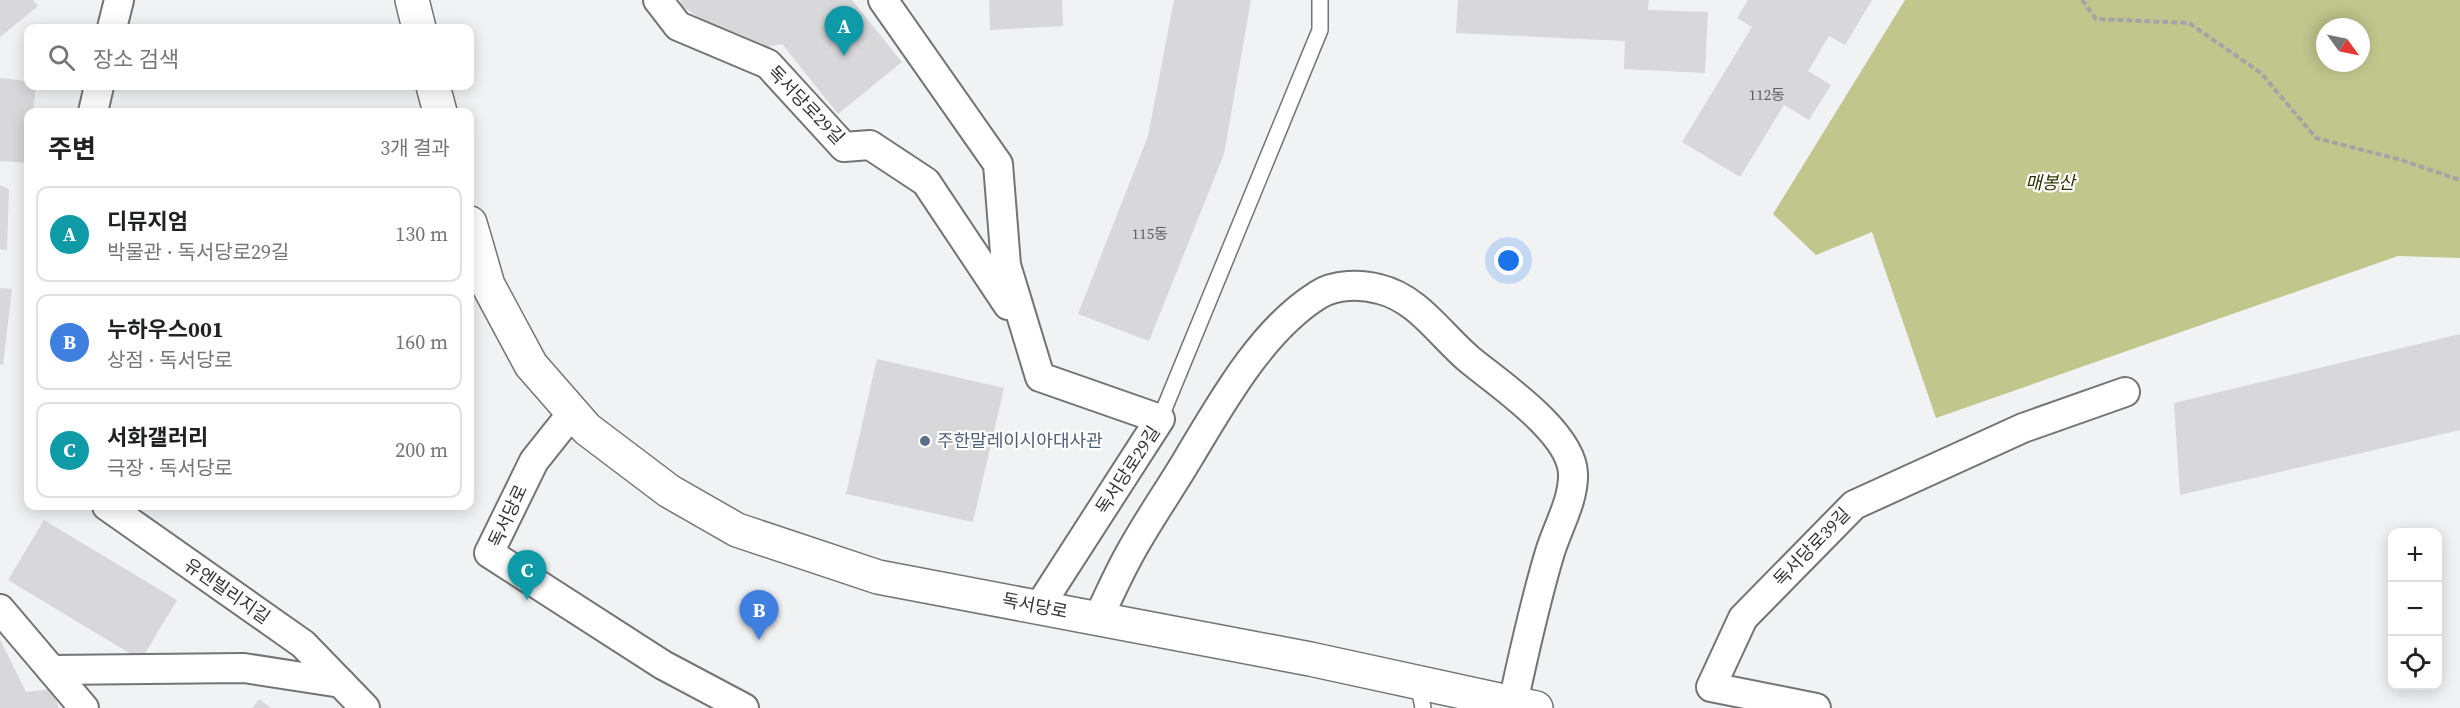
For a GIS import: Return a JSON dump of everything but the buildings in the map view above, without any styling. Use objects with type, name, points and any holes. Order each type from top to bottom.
[{"type":"main road","points":[[412,0],[418,24]]},
{"type":"main road","points":[[435,90],[439,108]]},
{"type":"main road","name":"독서당로","points":[[474,237],[488,285],[531,365],[587,429],[669,491],[737,530],[878,577],[1098,618],[1420,695],[1525,706]]},
{"type":"street","points":[[113,24],[119,0]]},
{"type":"street","name":"독서당로29길","points":[[658,0],[678,26],[768,64],[844,147],[870,145],[926,182],[1026,332]]},
{"type":"street","name":"독서당로29길","points":[[883,0],[998,164],[1006,265],[1040,377],[1160,419],[1039,607]]},
{"type":"street","points":[[94,108],[98,90]]},
{"type":"street","points":[[1098,618],[1128,556],[1153,514],[1224,400],[1261,350],[1291,315],[1320,293],[1347,286],[1377,288],[1395,293],[1416,308],[1470,359],[1534,413],[1554,434],[1569,456],[1573,471],[1571,493],[1551,550],[1530,625],[1525,706]]},
{"type":"street","name":"독서당로39길","points":[[1816,708],[1711,687],[1743,618],[1854,505],[2023,428],[2125,392]]},
{"type":"street","name":"독서당로","points":[[573,412],[534,460],[489,553],[663,665],[744,708]]},
{"type":"street","name":"유엔빌리지길","points":[[113,510],[303,644],[365,708]]},
{"type":"street","points":[[0,609],[84,708]]},
{"type":"street","points":[[52,670],[244,668],[341,683]]},
{"type":"lane","points":[[1160,419],[1320,30],[1320,0]]},
{"type":"path","points":[[2082,0],[2096,19],[2189,23],[2261,73],[2316,138],[2401,160],[2460,180]]},
{"type":"green space","name":"매봉산","points":[[1905,0],[2460,0],[2460,258],[2398,256],[1936,418],[1872,232],[1816,255],[1773,214]]},
{"type":"place","name":"디뮤지엄","points":[[844,56]]},
{"type":"place","name":"주한말레이시아대사관","points":[[925,441]]},
{"type":"place","name":"서화갤러리","points":[[527,600]]},
{"type":"place","name":"누하우스001","points":[[759,640]]}]
